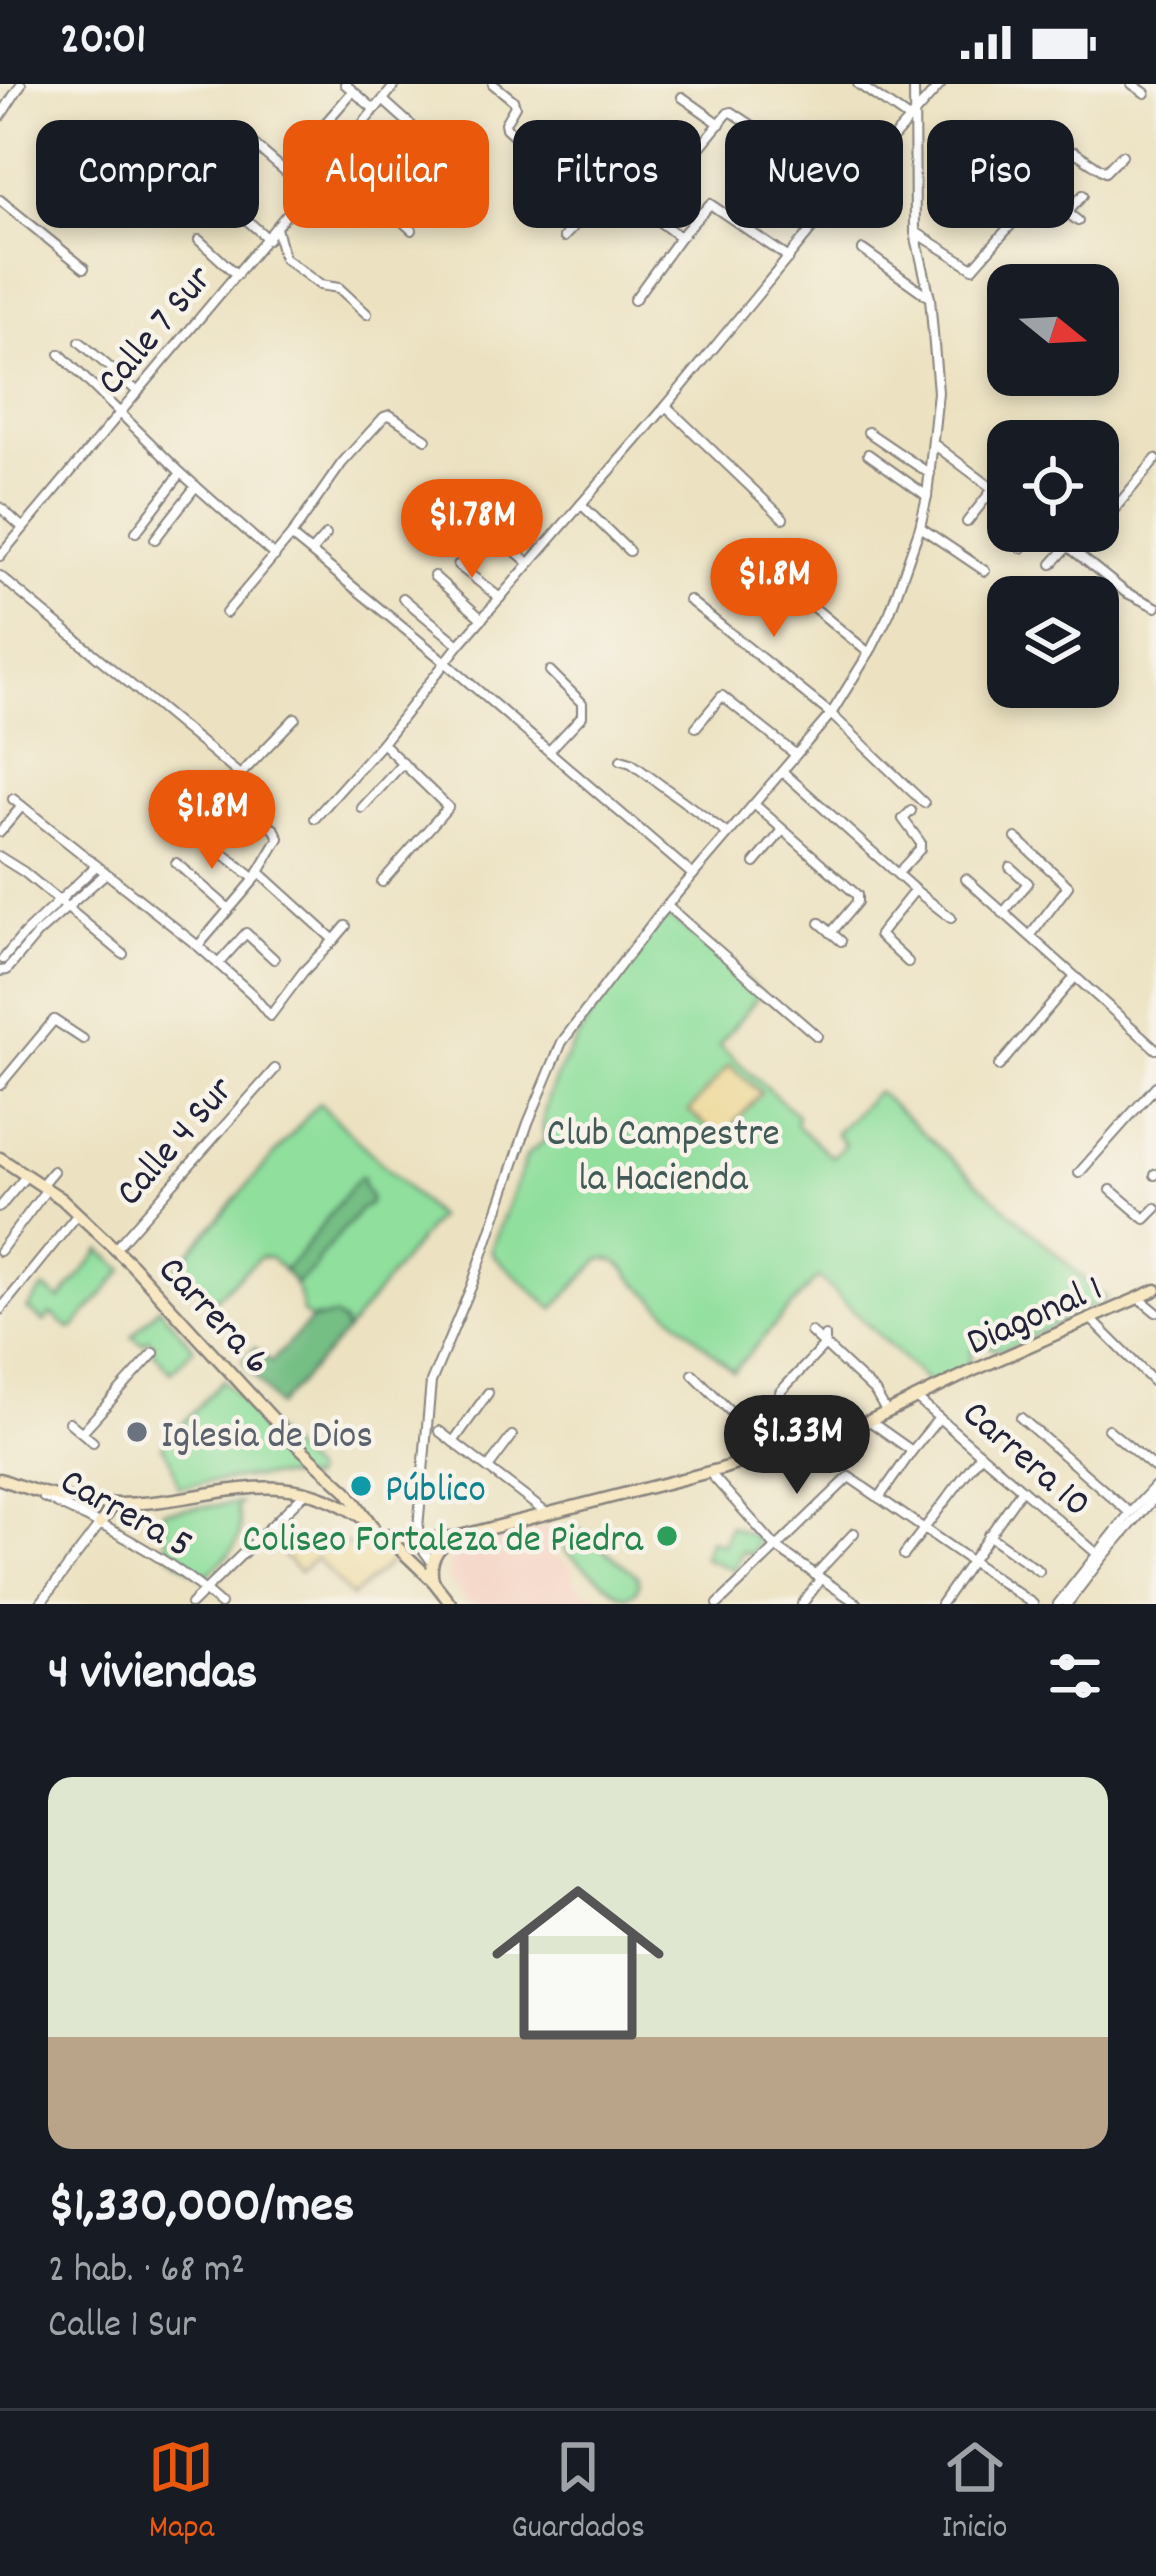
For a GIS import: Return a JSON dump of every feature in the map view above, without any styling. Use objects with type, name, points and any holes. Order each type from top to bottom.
[{"type":"main road","name":"Carrera 6","points":[[0,1157],[45,1186],[115,1249],[379,1531]]},
{"type":"main road","name":"Diagonal 1","points":[[379,1531],[418,1539],[456,1537],[722,1469],[887,1414],[1156,1290]]},
{"type":"main road","points":[[312,1492],[328,1487],[326,1473]]},
{"type":"main road","name":"Carrera 5","points":[[0,1479],[29,1490]]},
{"type":"main road","name":"Carrera 6","points":[[29,1490],[114,1504],[267,1487],[312,1492],[346,1507],[379,1531],[452,1604]]},
{"type":"main road","points":[[100,1524],[114,1504]]},
{"type":"main road","points":[[433,1581],[432,1562],[441,1545],[456,1537]]},
{"type":"street","points":[[0,117],[21,84]]},
{"type":"street","points":[[493,84],[513,100],[505,123],[513,134]]},
{"type":"street","points":[[858,84],[912,117]]},
{"type":"street","points":[[432,1562],[418,1539],[431,1382],[562,1042],[693,874],[831,714],[890,612],[920,527],[938,392],[930,298],[915,233],[914,84]]},
{"type":"street","points":[[903,127],[940,84]]},
{"type":"street","points":[[1132,84],[1145,93]]},
{"type":"street","name":"Calle 7 Sur","points":[[365,120],[390,86]]},
{"type":"street","points":[[325,120],[349,87],[374,109]]},
{"type":"street","points":[[682,97],[720,124]]},
{"type":"street","points":[[382,100],[405,120]]},
{"type":"street","points":[[701,146],[728,113],[744,120]]},
{"type":"street","points":[[259,148],[283,169]]},
{"type":"street","points":[[1074,153],[1105,172],[1122,155]]},
{"type":"street","points":[[564,237],[611,186],[680,237]]},
{"type":"street","points":[[1074,205],[1083,195]]},
{"type":"street","points":[[0,200],[84,268]]},
{"type":"street","points":[[634,299],[710,204],[789,258]]},
{"type":"street","points":[[1074,218],[1078,221]]},
{"type":"street","name":"Calle 7 Sur","points":[[0,556],[283,221]]},
{"type":"street","points":[[256,228],[268,238]]},
{"type":"street","points":[[277,228],[284,258],[320,285],[339,288],[367,314]]},
{"type":"street","points":[[315,818],[815,228]]},
{"type":"street","points":[[915,233],[973,268],[1008,228]]},
{"type":"street","points":[[199,240],[237,275]]},
{"type":"street","points":[[863,250],[930,298]]},
{"type":"street","points":[[80,342],[138,392]]},
{"type":"street","points":[[60,354],[181,473],[275,556]]},
{"type":"street","points":[[666,406],[783,518]]},
{"type":"street","points":[[226,613],[291,536],[342,463],[384,417],[390,415],[426,439]]},
{"type":"street","points":[[868,432],[930,474]]},
{"type":"street","points":[[934,444],[987,484]]},
{"type":"street","points":[[868,454],[927,496]]},
{"type":"street","points":[[1119,504],[1156,459]]},
{"type":"street","points":[[136,532],[181,473]]},
{"type":"street","points":[[154,538],[196,486]]},
{"type":"street","points":[[967,522],[987,497]]},
{"type":"street","points":[[457,499],[529,563]]},
{"type":"street","points":[[581,504],[629,551]]},
{"type":"street","points":[[0,507],[23,528]]},
{"type":"street","points":[[920,527],[985,571]]},
{"type":"street","points":[[311,552],[326,535]]},
{"type":"street","points":[[291,536],[693,874]]},
{"type":"street","points":[[1052,564],[1063,552]]},
{"type":"street","points":[[1078,553],[1125,592],[1156,607]]},
{"type":"street","points":[[458,565],[500,598]]},
{"type":"street","points":[[0,576],[240,775],[295,718]]},
{"type":"street","points":[[434,576],[482,619]]},
{"type":"street","points":[[801,597],[869,653]]},
{"type":"street","points":[[403,598],[459,645]]},
{"type":"street","points":[[689,600],[831,714],[924,803]]},
{"type":"street","points":[[549,752],[582,716],[582,703],[550,671]]},
{"type":"street","points":[[696,727],[722,696],[795,754]]},
{"type":"street","points":[[382,742],[448,807],[382,882]]},
{"type":"street","points":[[621,760],[728,835]]},
{"type":"street","points":[[362,808],[403,763]]},
{"type":"street","points":[[783,772],[951,917]]},
{"type":"street","points":[[198,946],[257,876],[279,838],[227,789]]},
{"type":"street","points":[[13,799],[198,946],[270,1016],[346,926]]},
{"type":"street","points":[[754,804],[857,895],[857,902],[831,933]]},
{"type":"street","points":[[0,832],[22,806]]},
{"type":"street","points":[[898,873],[920,850],[920,842],[903,819],[911,811]]},
{"type":"street","points":[[755,863],[783,830]]},
{"type":"street","points":[[196,832],[334,940]]},
{"type":"street","points":[[1016,838],[1068,886],[1030,936]]},
{"type":"street","points":[[0,857],[123,954]]},
{"type":"street","points":[[176,863],[228,908]]},
{"type":"street","points":[[63,905],[96,866]]},
{"type":"street","points":[[1003,913],[1028,883],[1010,867]]},
{"type":"street","points":[[87,874],[95,881]]},
{"type":"street","points":[[3,964],[47,919],[105,874]]},
{"type":"street","points":[[966,879],[1156,1049]]},
{"type":"street","points":[[908,962],[879,935],[915,890]]},
{"type":"street","points":[[667,906],[817,1036]]},
{"type":"street","points":[[820,923],[841,941]]},
{"type":"street","points":[[218,964],[246,932],[274,959]]},
{"type":"street","points":[[999,1066],[1075,976]]},
{"type":"street","points":[[0,1085],[54,1020],[83,1039]]},
{"type":"street","name":"Calle 4 Sur","points":[[115,1249],[275,1069]]},
{"type":"street","points":[[1078,1173],[1156,1086]]},
{"type":"street","points":[[0,1251],[53,1172]]},
{"type":"street","points":[[0,1207],[27,1174]]},
{"type":"street","points":[[1111,1190],[1145,1219],[1156,1208]]},
{"type":"street","points":[[0,1310],[78,1214]]},
{"type":"street","points":[[1138,1298],[1156,1312]]},
{"type":"street","points":[[1091,1319],[1156,1384]]},
{"type":"street","points":[[811,1332],[874,1392],[887,1414]]},
{"type":"street","points":[[780,1393],[825,1341]]},
{"type":"street","points":[[82,1432],[154,1353]]},
{"type":"street","points":[[693,1374],[765,1446]]},
{"type":"street","points":[[453,1442],[488,1394]]},
{"type":"street","name":"Carrera 10","points":[[917,1399],[1099,1556]]},
{"type":"street","points":[[879,1498],[939,1418]]},
{"type":"street","points":[[1021,1418],[1130,1513]]},
{"type":"street","points":[[869,1421],[912,1451]]},
{"type":"street","points":[[69,1422],[93,1442]]},
{"type":"street","points":[[1108,1429],[1156,1469]]},
{"type":"street","points":[[439,1431],[547,1513]]},
{"type":"street","points":[[488,1469],[512,1436]]},
{"type":"street","points":[[904,1556],[981,1454]]},
{"type":"street","points":[[708,1471],[776,1547],[858,1604]]},
{"type":"street","points":[[718,1604],[849,1478],[1033,1604]]},
{"type":"street","points":[[1067,1604],[1130,1513],[1156,1484]]},
{"type":"street","points":[[940,1604],[1022,1489]]},
{"type":"street","name":"Carrera 5","points":[[29,1490],[165,1560],[220,1604]]},
{"type":"street","points":[[191,1604],[312,1492]]},
{"type":"street","points":[[1058,1604],[1156,1496]]},
{"type":"street","points":[[40,1604],[100,1524]]},
{"type":"street","points":[[802,1604],[854,1533]]},
{"type":"street","points":[[988,1534],[1039,1571]]},
{"type":"shaded area","points":[[547,1526],[551,1551],[571,1566],[575,1582],[613,1604],[468,1604],[448,1580],[450,1552]]},
{"type":"green space","name":"Club Campestre la Hacienda","points":[[666,913],[761,993],[719,1045],[797,1115],[796,1125],[832,1157],[845,1144],[836,1133],[877,1091],[1106,1299],[1006,1349],[993,1349],[983,1340],[971,1350],[964,1368],[930,1385],[818,1277],[733,1371],[611,1260],[601,1259],[553,1309],[491,1249],[527,1155],[545,1140],[543,1117],[567,1056]]},
{"type":"green space","points":[[319,1103],[437,1217],[346,1332],[343,1323],[311,1320],[302,1312],[293,1282],[270,1258],[260,1257],[212,1301],[183,1270],[174,1278],[170,1275]]},
{"type":"green space","points":[[360,1177],[371,1197],[369,1205],[315,1268],[295,1284],[283,1270]]},
{"type":"green space","points":[[101,1250],[124,1270],[74,1328],[51,1314],[44,1322],[27,1309],[44,1288],[60,1300]]},
{"type":"green space","points":[[159,1307],[194,1348],[171,1372],[151,1349],[154,1345],[149,1339],[143,1344],[132,1336]]},
{"type":"green space","points":[[334,1316],[346,1332],[278,1406],[243,1361],[255,1348],[271,1362],[311,1320]]},
{"type":"green space","points":[[223,1380],[313,1474],[310,1480],[260,1477],[178,1487],[171,1459],[162,1446]]},
{"type":"green space","points":[[240,1503],[236,1508],[238,1540],[204,1578],[168,1554],[163,1511]]},
{"type":"green space","points":[[729,1526],[759,1538],[752,1555],[742,1551],[735,1570],[703,1558],[709,1540],[723,1544]]},
{"type":"green space","points":[[575,1527],[637,1575],[635,1592],[620,1594],[568,1554],[560,1540]]},
{"type":"sand","points":[[729,1065],[761,1093],[721,1139],[689,1111]]},
{"type":"sand","points":[[273,1545],[378,1545],[395,1559],[351,1597],[316,1558],[299,1572]]},
{"type":"place","name":"Iglesia de Dios","points":[[137,1432]]},
{"type":"place","name":"Público","points":[[361,1486]]},
{"type":"place","name":"Coliseo Fortaleza de Piedra","points":[[667,1536]]}]
